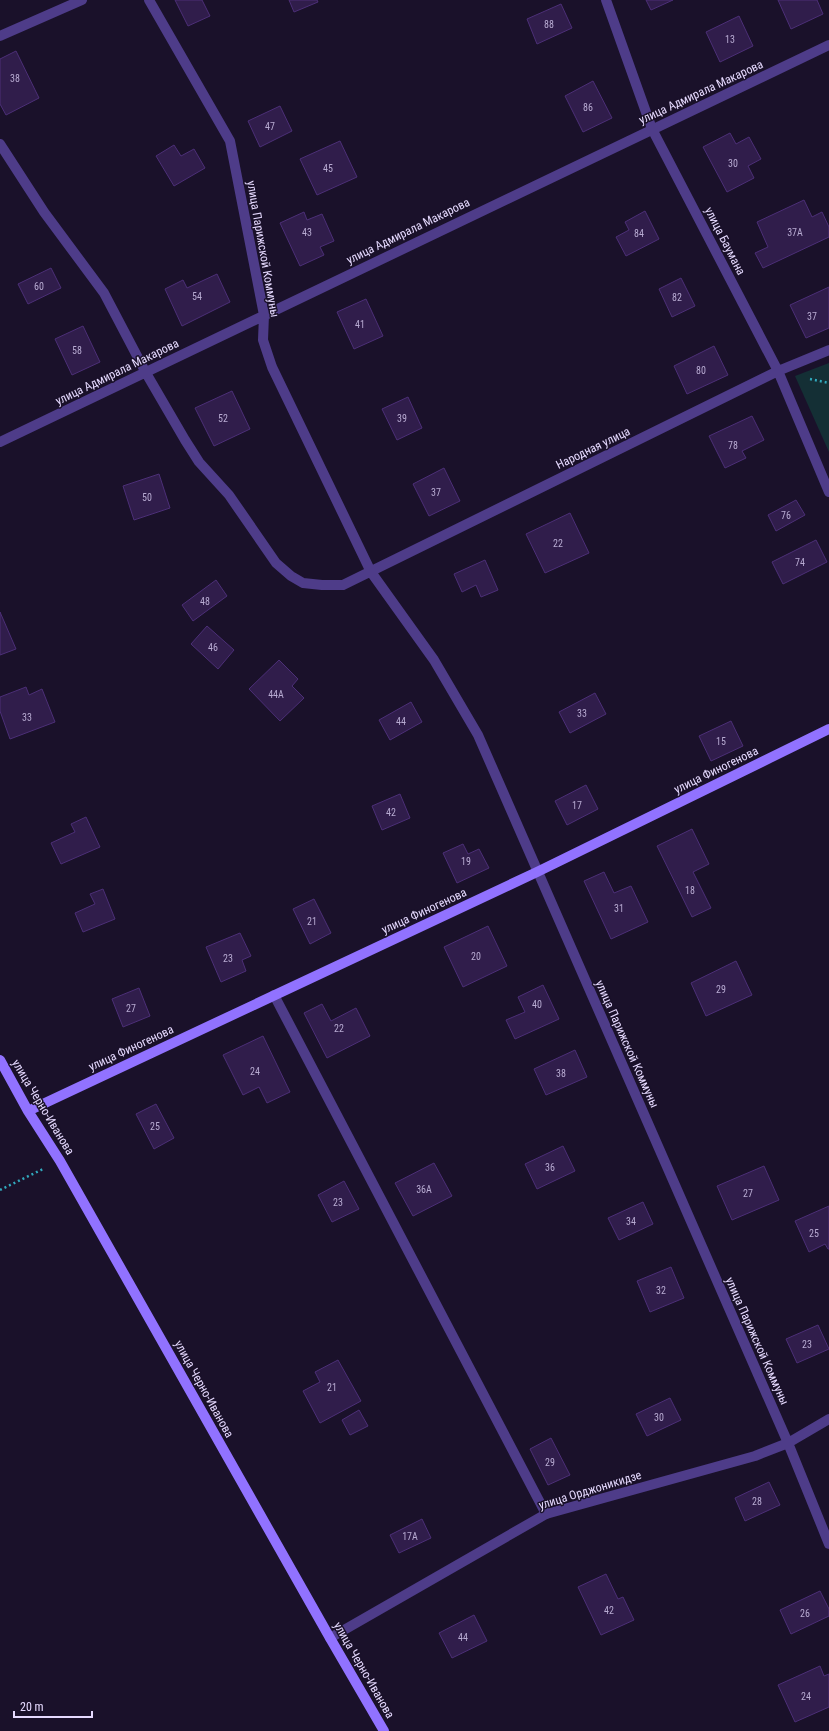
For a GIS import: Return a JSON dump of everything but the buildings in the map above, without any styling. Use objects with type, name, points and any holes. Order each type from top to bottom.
[{"type":"street","points":[[0,36],[82,0]]},
{"type":"street","name":"улица Парижской Коммуны","points":[[149,0],[230,141],[264,315],[263,340],[272,367],[371,572],[434,660],[478,735],[788,1443],[829,1544]]},
{"type":"street","name":"улица Баумана","points":[[606,0],[652,129],[778,371],[829,492]]},
{"type":"street","name":"улица Адмирала Макарова","points":[[0,442],[829,45]]},
{"type":"street","points":[[0,144],[44,212],[104,293],[146,373],[199,462],[229,495],[276,563],[302,583],[322,585],[344,585],[371,572]]},
{"type":"street","name":"Народная улица","points":[[371,572],[778,371],[829,350]]},
{"type":"street","name":"улица Финогенова","points":[[28,1111],[537,872],[829,729]]},
{"type":"street","points":[[274,995],[546,1514]]},
{"type":"street","name":"улица Черно-Иванова","points":[[0,1060],[28,1111],[60,1161],[384,1731]]},
{"type":"street","name":"улица Орджоникидзе","points":[[330,1638],[546,1514],[756,1456],[788,1443],[829,1419]]},
{"type":"path","points":[[0,1190],[60,1161]]},
{"type":"green space","points":[[829,363],[829,452],[795,376]]}]
